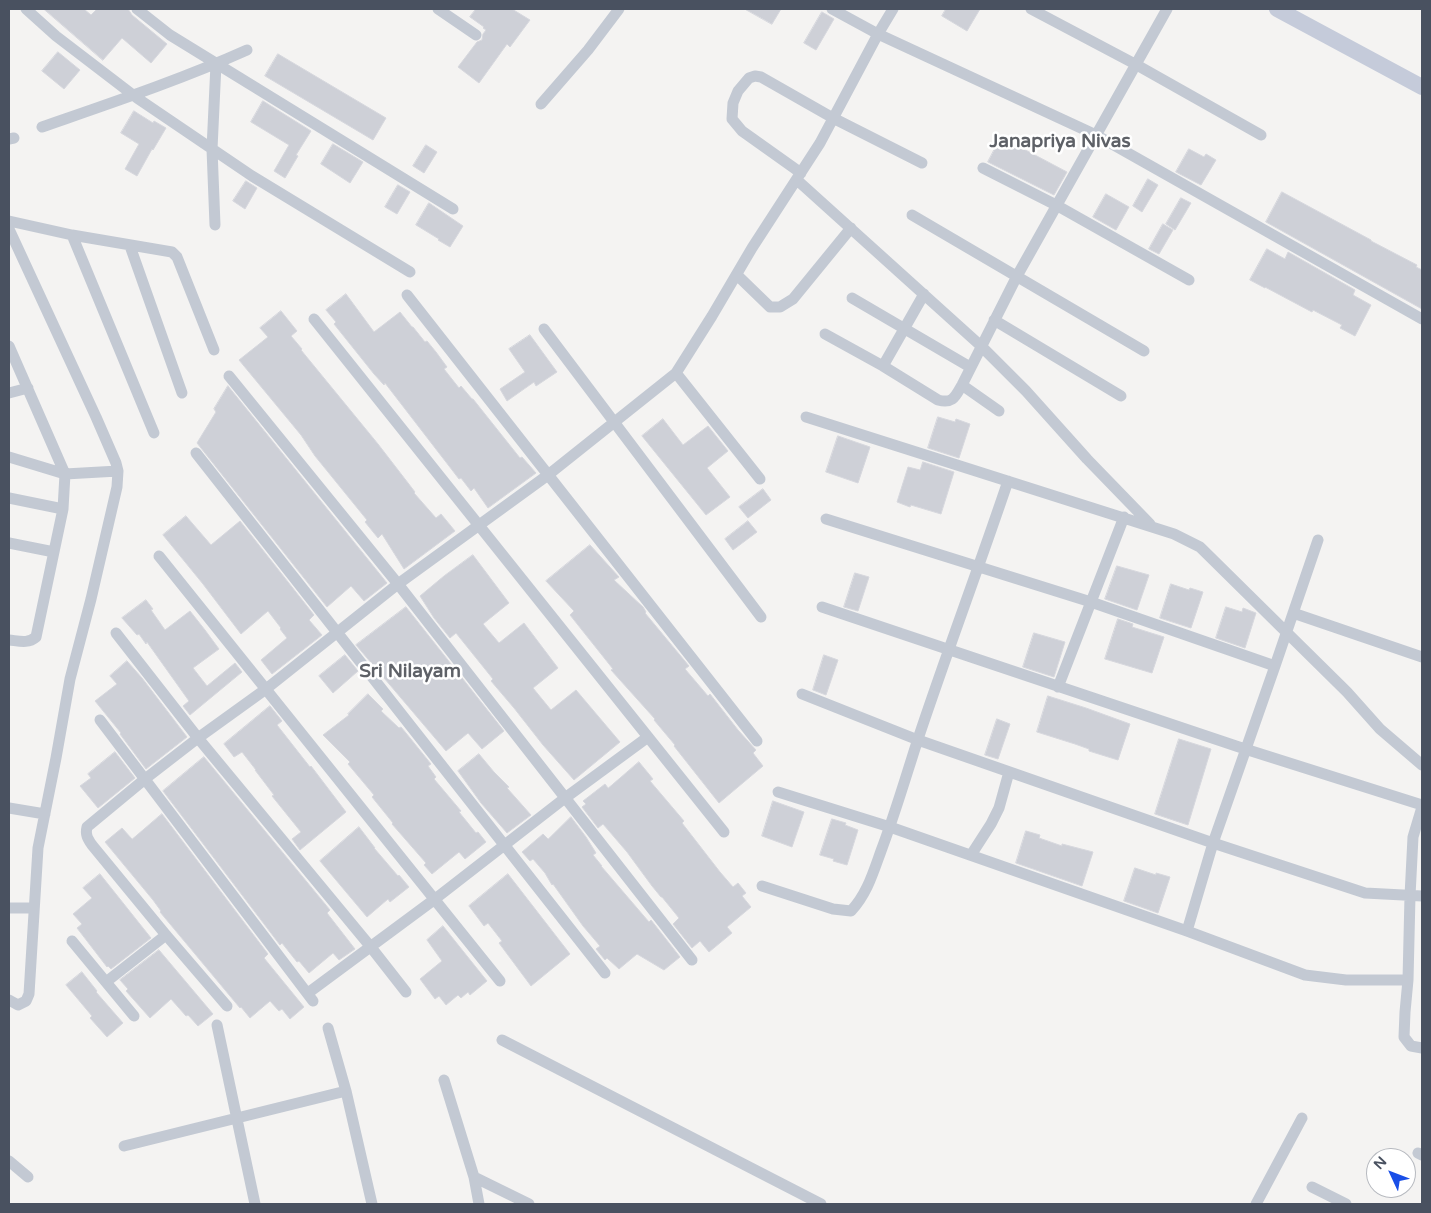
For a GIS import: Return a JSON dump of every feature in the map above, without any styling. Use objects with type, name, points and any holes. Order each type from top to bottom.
[{"type":"main road","points":[[1285,11],[1422,87]]},
{"type":"street","points":[[26,9],[56,36],[134,95],[212,149],[252,176],[410,272]]},
{"type":"street","points":[[137,9],[170,35],[452,209]]},
{"type":"street","points":[[438,9],[476,35]]},
{"type":"street","points":[[541,104],[588,50],[619,9]]},
{"type":"street","points":[[832,9],[878,34],[1096,135],[1422,319]]},
{"type":"street","points":[[226,1006],[92,845],[87,838],[87,828],[145,779],[198,738],[266,689],[398,584],[548,475],[676,373],[752,248],[820,143],[892,9]]},
{"type":"street","points":[[1031,9],[1135,64],[1261,135]]},
{"type":"street","points":[[825,334],[883,366],[938,400],[946,402],[952,400],[962,385],[994,320],[1056,205],[1167,9]]},
{"type":"street","points":[[42,127],[134,95],[216,64],[247,50]]},
{"type":"street","points":[[216,64],[212,149],[216,225]]},
{"type":"street","points":[[922,163],[833,118],[760,77],[749,78],[738,91],[733,103],[732,119],[742,131],[799,177],[851,228],[981,346],[1026,391],[1080,452],[1151,526]]},
{"type":"street","points":[[982,168],[1056,205],[1189,280]]},
{"type":"street","points":[[912,215],[1144,351]]},
{"type":"street","points":[[9,221],[72,235],[172,252],[177,257],[214,350]]},
{"type":"street","points":[[737,275],[770,307],[780,307],[793,299],[851,228]]},
{"type":"street","points":[[9,229],[96,416],[118,471],[118,487],[70,679],[38,848],[28,994],[26,1001],[18,1006],[9,1000]]},
{"type":"street","points":[[72,235],[154,433]]},
{"type":"street","points":[[130,246],[182,393]]},
{"type":"street","points":[[883,366],[924,294]]},
{"type":"street","points":[[407,295],[757,741]]},
{"type":"street","points":[[852,298],[970,368]]},
{"type":"street","points":[[314,319],[724,832]]},
{"type":"street","points":[[994,320],[1120,396]]},
{"type":"street","points":[[544,329],[761,617]]},
{"type":"street","points":[[9,346],[65,474],[63,508],[36,638],[25,642],[9,640]]},
{"type":"street","points":[[676,373],[760,479]]},
{"type":"street","points":[[229,376],[398,584],[692,960]]},
{"type":"street","points":[[962,385],[999,411]]},
{"type":"street","points":[[9,393],[28,388]]},
{"type":"street","points":[[806,417],[1124,517],[1174,534],[1200,548],[1347,692],[1380,729],[1422,764]]},
{"type":"street","points":[[196,453],[605,973]]},
{"type":"street","points":[[9,457],[65,474],[118,471]]},
{"type":"street","points":[[762,886],[833,909],[851,911],[868,888],[948,650],[1008,481]]},
{"type":"street","points":[[9,498],[63,508]]},
{"type":"street","points":[[1058,687],[1124,517]]},
{"type":"street","points":[[826,519],[1091,602],[1275,666]]},
{"type":"street","points":[[1187,931],[1213,843],[1318,540]]},
{"type":"street","points":[[9,543],[54,552]]},
{"type":"street","points":[[159,556],[500,981]]},
{"type":"street","points":[[822,607],[1058,687],[1422,806],[1413,837],[1404,1038],[1410,1046],[1422,1048]]},
{"type":"street","points":[[1293,614],[1422,658]]},
{"type":"street","points":[[116,633],[198,738],[406,992]]},
{"type":"street","points":[[802,694],[918,740],[1213,843],[1365,893],[1422,896]]},
{"type":"street","points":[[100,720],[310,997],[370,946],[648,737]]},
{"type":"street","points":[[971,855],[999,808],[1010,772]]},
{"type":"street","points":[[778,792],[971,855],[1187,931],[1305,975],[1346,980],[1408,980]]},
{"type":"street","points":[[9,808],[45,814]]},
{"type":"street","points":[[9,908],[34,908]]},
{"type":"street","points":[[106,982],[166,935]]},
{"type":"street","points":[[72,941],[134,1016]]},
{"type":"street","points":[[217,1025],[255,1204]]},
{"type":"street","points":[[328,1028],[346,1090],[372,1204]]},
{"type":"street","points":[[502,1040],[821,1204]]},
{"type":"street","points":[[444,1080],[474,1177],[479,1204]]},
{"type":"street","points":[[124,1146],[346,1090]]},
{"type":"street","points":[[1256,1204],[1302,1118]]},
{"type":"street","points":[[9,1161],[28,1177]]},
{"type":"street","points":[[474,1177],[529,1204]]},
{"type":"street","points":[[1312,1187],[1346,1204]]},
{"type":"building","points":[[44,9],[84,9],[91,15],[97,9],[128,9],[132,15],[167,44],[151,63],[122,38],[103,60]]},
{"type":"building","points":[[476,9],[512,9],[530,20],[510,47],[507,44],[479,83],[458,67],[477,42],[482,40],[486,30],[470,17]]},
{"type":"building","points":[[745,9],[781,9],[772,24]]},
{"type":"building","points":[[946,9],[980,9],[967,31],[942,16]]},
{"type":"building","points":[[822,12],[834,19],[816,50],[804,43]]},
{"type":"building","points":[[58,52],[80,70],[64,89],[42,71]]},
{"type":"building","points":[[278,54],[386,118],[373,140],[265,76]]},
{"type":"building","points":[[263,101],[311,131],[296,155],[298,156],[285,178],[274,171],[289,145],[251,122]]},
{"type":"building","points":[[134,111],[153,123],[154,121],[166,128],[137,176],[125,169],[139,144],[121,133]]},
{"type":"building","points":[[1001,137],[1067,172],[1054,195],[988,162]]},
{"type":"building","points":[[333,144],[363,162],[350,183],[321,164]]},
{"type":"building","points":[[426,145],[437,152],[424,173],[413,166]]},
{"type":"building","points":[[1189,149],[1204,157],[1206,154],[1216,160],[1201,185],[1176,172]]},
{"type":"building","points":[[1148,179],[1158,185],[1142,212],[1133,206]]},
{"type":"building","points":[[246,181],[257,188],[245,209],[233,201]]},
{"type":"building","points":[[398,185],[410,192],[397,214],[385,207]]},
{"type":"building","points":[[1282,192],[1417,265],[1416,267],[1422,270],[1422,309],[1266,222]]},
{"type":"building","points":[[1106,194],[1129,207],[1116,230],[1093,217]]},
{"type":"building","points":[[1181,198],[1191,203],[1175,230],[1166,224]]},
{"type":"building","points":[[429,203],[463,226],[450,247],[416,225]]},
{"type":"building","points":[[1163,224],[1173,230],[1159,254],[1149,249]]},
{"type":"building","points":[[1267,249],[1285,259],[1288,252],[1355,290],[1353,295],[1371,305],[1355,336],[1340,328],[1342,325],[1313,310],[1312,312],[1250,280]]},
{"type":"building","points":[[346,294],[374,332],[400,312],[436,352],[447,367],[444,369],[459,388],[461,386],[473,399],[520,458],[522,457],[536,473],[488,508],[474,488],[471,491],[461,478],[459,479],[385,383],[384,385],[374,374],[334,324],[336,322],[326,310]]},
{"type":"building","points":[[281,311],[297,331],[291,336],[301,350],[378,444],[414,493],[436,518],[441,514],[455,531],[404,569],[382,534],[378,538],[365,522],[367,520],[315,456],[301,435],[239,360],[268,337],[260,328]]},
{"type":"building","points":[[530,335],[557,372],[536,386],[534,382],[507,401],[500,389],[525,372],[509,349]]},
{"type":"building","points":[[228,386],[387,583],[364,601],[351,586],[327,607],[197,443],[216,412],[214,409]]},
{"type":"building","points":[[938,417],[955,422],[956,419],[970,424],[959,458],[928,448]]},
{"type":"building","points":[[663,419],[683,445],[708,426],[728,451],[707,468],[730,497],[706,515],[642,436]]},
{"type":"building","points":[[838,436],[870,447],[858,483],[826,472]]},
{"type":"building","points":[[923,462],[954,472],[941,514],[897,502],[908,467],[920,470]]},
{"type":"building","points":[[763,489],[771,500],[748,518],[739,507]]},
{"type":"building","points":[[186,516],[211,545],[240,521],[314,615],[309,620],[322,635],[272,674],[261,660],[287,638],[268,611],[241,634],[163,535]]},
{"type":"building","points":[[748,521],[757,532],[733,550],[725,539]]},
{"type":"building","points":[[590,545],[619,577],[614,580],[643,607],[645,613],[689,666],[685,669],[708,696],[710,694],[756,750],[753,753],[763,766],[719,803],[655,719],[611,670],[613,669],[570,615],[574,611],[546,581]]},
{"type":"building","points":[[473,555],[509,603],[483,624],[499,643],[524,623],[558,668],[533,688],[551,710],[576,690],[620,742],[574,780],[491,681],[493,679],[456,633],[450,638],[420,596]]},
{"type":"building","points":[[1117,566],[1149,575],[1137,610],[1105,599]]},
{"type":"building","points":[[855,573],[869,577],[858,611],[844,607]]},
{"type":"building","points":[[1171,584],[1203,592],[1191,628],[1160,618]]},
{"type":"building","points":[[146,600],[165,630],[190,611],[219,649],[193,668],[207,686],[235,663],[242,672],[190,715],[183,706],[189,701],[147,642],[146,644],[139,634],[137,635],[122,618]]},
{"type":"building","points":[[406,607],[504,731],[482,749],[468,733],[446,751],[356,645]]},
{"type":"building","points":[[1226,607],[1242,612],[1243,608],[1256,613],[1245,648],[1216,638]]},
{"type":"building","points":[[1118,619],[1133,624],[1132,627],[1164,637],[1152,673],[1105,659]]},
{"type":"building","points":[[1034,633],[1065,642],[1054,677],[1023,667]]},
{"type":"building","points":[[345,655],[358,671],[333,693],[319,676]]},
{"type":"building","points":[[824,655],[838,660],[826,695],[813,690]]},
{"type":"building","points":[[127,661],[187,737],[146,769],[121,733],[95,701],[117,684],[110,676]]},
{"type":"building","points":[[368,694],[383,709],[381,711],[399,728],[401,727],[431,764],[428,766],[436,777],[434,779],[461,811],[459,812],[476,833],[478,832],[486,842],[465,859],[459,852],[432,874],[424,865],[426,863],[392,824],[372,797],[374,795],[348,764],[350,762],[323,735],[349,715]]},
{"type":"building","points":[[1048,696],[1130,724],[1118,760],[1037,732]]},
{"type":"building","points":[[270,706],[282,721],[277,725],[346,812],[300,850],[292,839],[301,832],[272,796],[274,795],[242,752],[234,757],[224,744]]},
{"type":"building","points":[[997,719],[1010,724],[998,759],[985,755]]},
{"type":"building","points":[[1179,739],[1211,749],[1188,825],[1155,814]]},
{"type":"building","points":[[115,752],[135,778],[98,808],[80,786],[91,778],[88,774]]},
{"type":"building","points":[[479,754],[531,815],[507,833],[481,803],[458,771]]},
{"type":"building","points":[[204,757],[330,910],[327,913],[355,949],[339,960],[333,953],[309,973],[299,961],[297,962],[282,943],[280,945],[163,791]]},
{"type":"building","points":[[639,762],[653,779],[650,781],[684,821],[682,823],[720,872],[733,887],[738,883],[746,893],[742,896],[751,907],[727,927],[732,933],[709,952],[700,941],[692,948],[673,924],[679,918],[603,824],[598,828],[582,807],[586,804],[583,801],[605,784],[608,788]]},
{"type":"building","points":[[773,801],[804,812],[792,847],[762,836]]},
{"type":"building","points":[[162,814],[268,954],[264,958],[304,1007],[290,1019],[282,1009],[279,1011],[270,1001],[250,1018],[160,912],[153,900],[105,842],[122,828],[132,839]]},
{"type":"building","points":[[571,817],[596,853],[593,855],[601,866],[649,922],[651,920],[680,957],[664,970],[637,954],[619,969],[607,958],[605,960],[596,949],[600,946],[552,885],[545,873],[533,859],[530,861],[522,852],[543,834],[548,839]]},
{"type":"building","points":[[832,819],[846,823],[845,825],[858,830],[847,865],[820,855]]},
{"type":"building","points":[[359,827],[374,848],[409,887],[390,902],[388,899],[367,917],[320,861]]},
{"type":"building","points":[[1026,831],[1040,835],[1039,838],[1062,846],[1062,844],[1093,852],[1082,886],[1016,863]]},
{"type":"building","points":[[1135,868],[1156,875],[1156,873],[1170,877],[1158,913],[1124,901]]},
{"type":"building","points":[[100,874],[151,938],[111,969],[107,967],[77,928],[82,924],[73,914],[92,898],[83,888]]},
{"type":"building","points":[[508,874],[570,954],[531,986],[499,943],[502,941],[488,923],[484,926],[469,906]]},
{"type":"building","points":[[443,926],[487,981],[470,995],[468,992],[461,998],[458,995],[446,1005],[439,996],[435,999],[420,979],[442,961],[427,940]]},
{"type":"building","points":[[159,950],[213,1014],[198,1026],[171,999],[150,1018],[126,991],[128,989],[120,980]]},
{"type":"building","points":[[82,972],[96,992],[123,1023],[107,1037],[90,1018],[92,1016],[66,985]]},
{"type":"district","name":"Janapriya Nivas","points":[[1060,142]]},
{"type":"district","name":"Sri Nilayam","points":[[410,672]]}]
